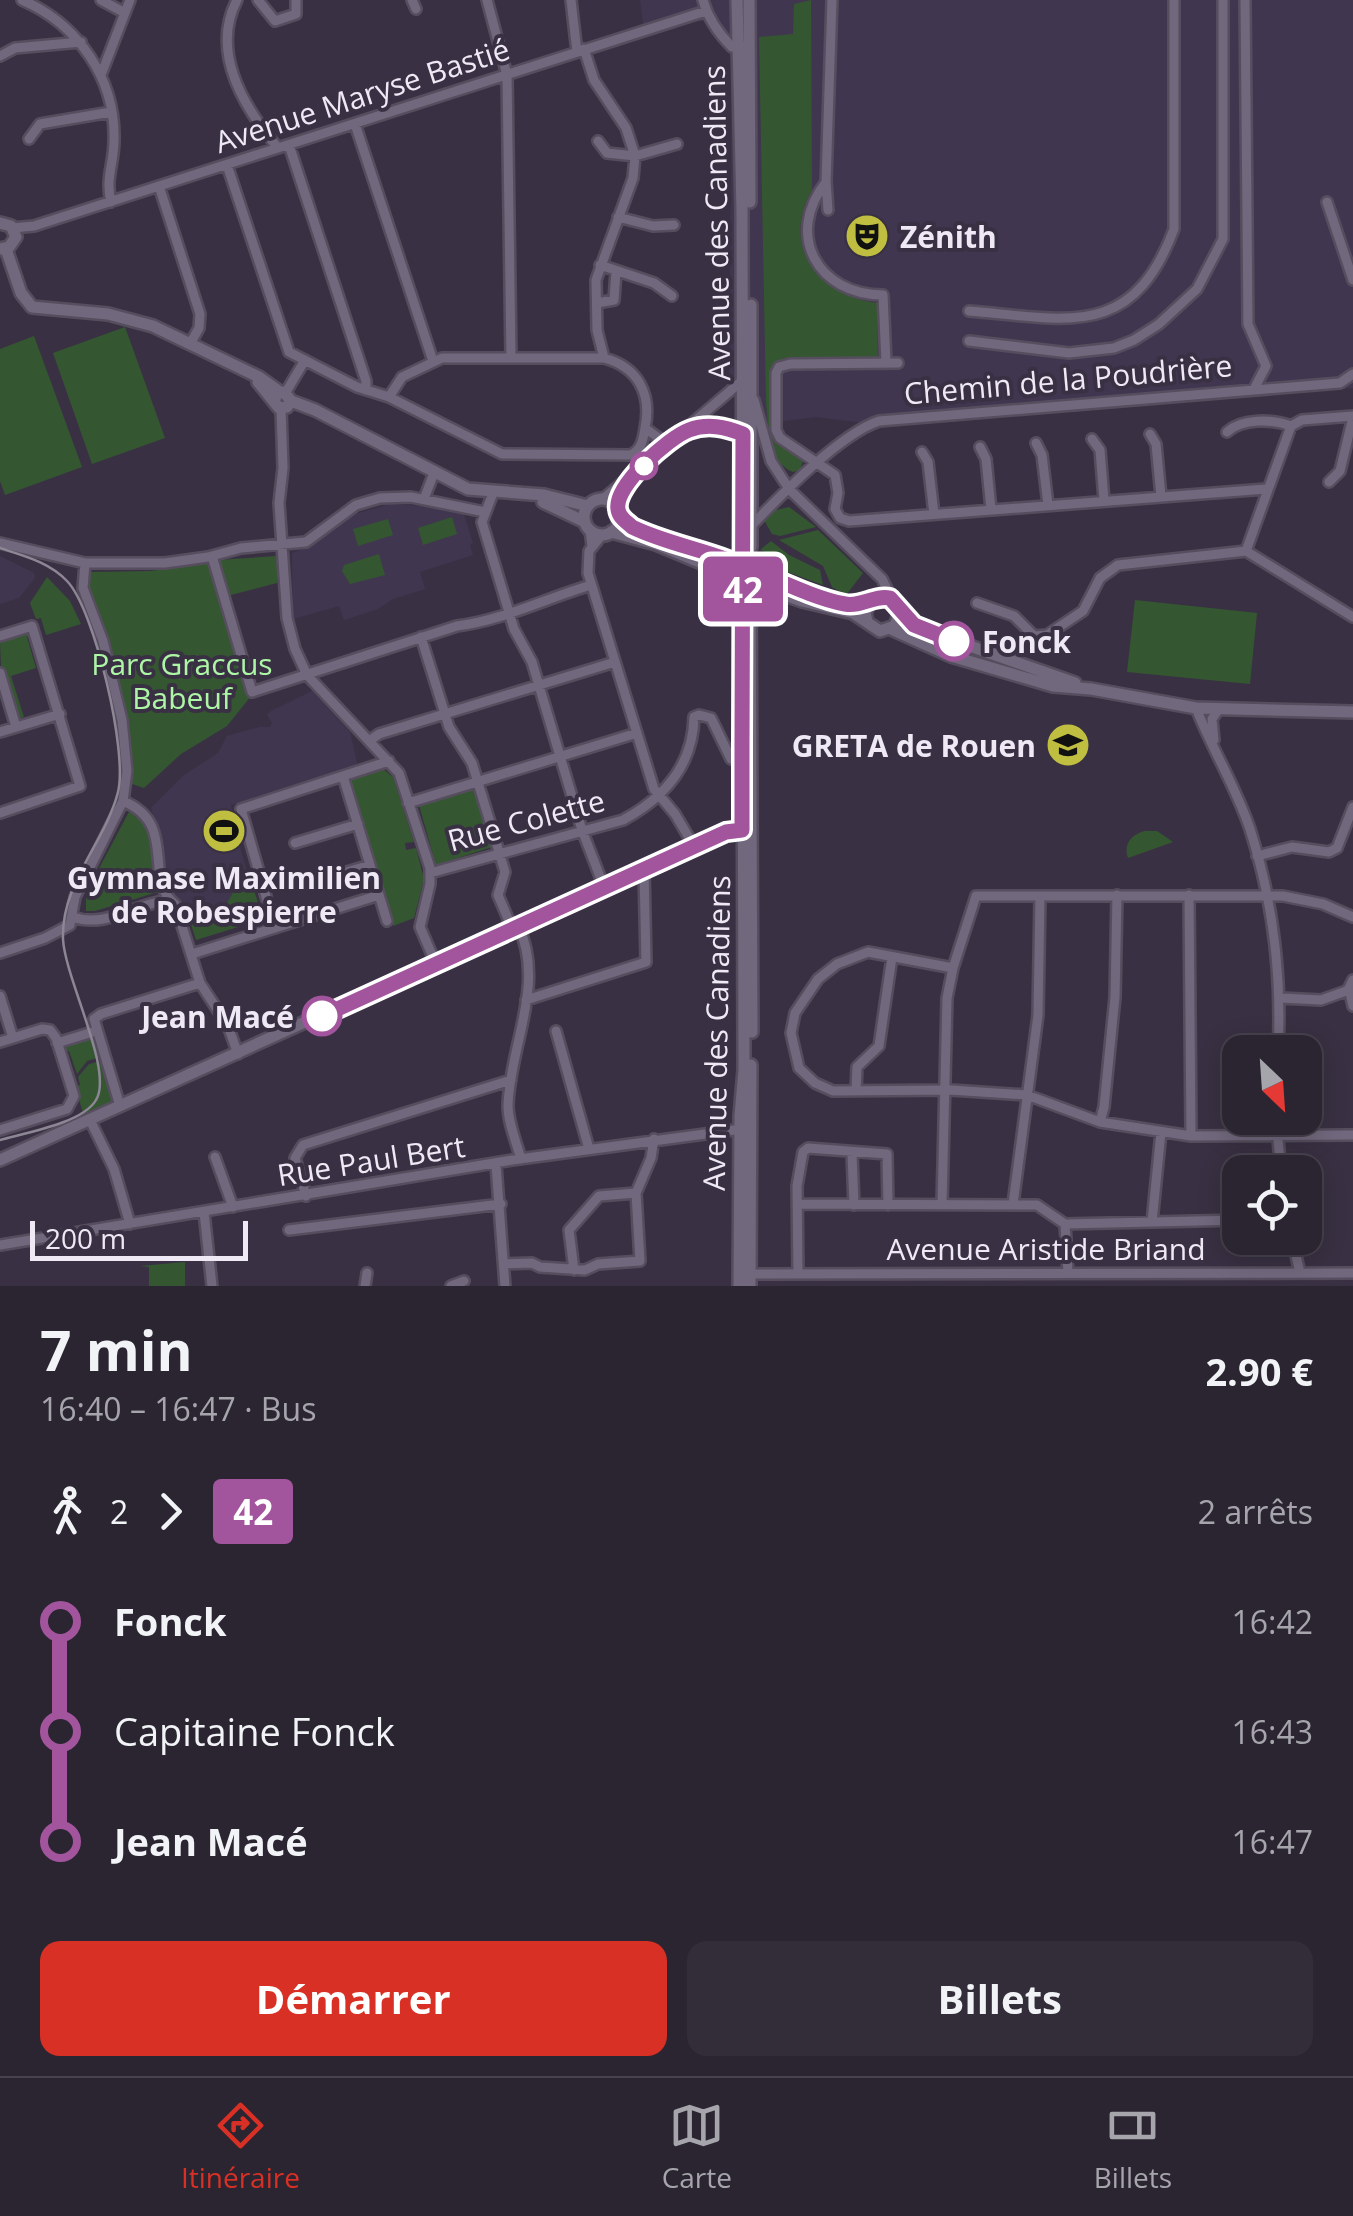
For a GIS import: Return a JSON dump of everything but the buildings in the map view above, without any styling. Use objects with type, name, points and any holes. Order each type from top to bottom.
[{"type":"street","points":[[22,0],[48,13],[81,42],[101,75],[112,112],[114,141],[106,183],[111,202]]},
{"type":"street","points":[[102,0],[125,13]]},
{"type":"street","points":[[101,75],[130,0]]},
{"type":"street","points":[[237,0],[227,32],[238,88],[258,124],[284,146],[366,390]]},
{"type":"street","points":[[258,0],[275,21],[296,14],[296,0]]},
{"type":"street","points":[[487,0],[507,75],[511,357]]},
{"type":"street","points":[[571,0],[580,50],[594,80],[626,128],[636,156],[633,178],[596,280],[596,330],[604,358]]},
{"type":"street","points":[[702,0],[721,36],[732,46],[744,46]]},
{"type":"street","name":"Avenue des Canadiens","points":[[737,0],[744,46]]},
{"type":"street","name":"Avenue des Canadiens","points":[[744,1280],[752,526],[744,46],[748,0]]},
{"type":"street","points":[[828,210],[832,0]]},
{"type":"street","points":[[969,311],[1068,320],[1097,316],[1133,296],[1155,268],[1174,229],[1174,0]]},
{"type":"street","points":[[969,341],[1069,353],[1114,348],[1158,324],[1197,288],[1223,238],[1223,0]]},
{"type":"street","name":"Chemin de la Poudrière","points":[[1246,0],[1248,324],[1266,366],[1254,390]]},
{"type":"street","name":"Avenue Maryse Bastié","points":[[7,237],[706,11]]},
{"type":"street","points":[[0,56],[16,48],[81,42]]},
{"type":"street","points":[[29,139],[40,124],[112,112]]},
{"type":"street","points":[[354,124],[433,361]]},
{"type":"street","points":[[598,140],[607,153],[636,156],[677,144]]},
{"type":"street","points":[[227,165],[288,352],[502,454],[630,455],[637,452],[648,413],[645,391],[636,376],[622,364],[604,358],[456,357],[433,361],[402,377],[389,397]]},
{"type":"street","points":[[826,182],[812,200],[806,235],[825,272],[845,288],[884,294],[886,363]]},
{"type":"street","points":[[159,186],[200,314],[190,344]]},
{"type":"street","points":[[1327,202],[1353,278]]},
{"type":"street","points":[[618,217],[653,226],[674,224]]},
{"type":"street","points":[[7,237],[21,293],[32,307],[108,314],[152,326],[247,372],[282,399],[468,490],[492,496],[544,495],[588,506],[603,499],[687,431],[718,399],[747,384],[771,461],[789,490],[882,579],[900,612],[918,628],[1092,689]]},
{"type":"street","points":[[600,265],[654,283],[672,296]]},
{"type":"street","points":[[597,303],[614,300],[616,270]]},
{"type":"street","points":[[304,360],[282,399],[279,503],[287,618],[295,650],[307,675],[399,773],[430,872],[420,927],[436,964]]},
{"type":"street","points":[[898,363],[779,367],[776,373],[776,430],[787,446],[835,475],[835,509],[840,518],[849,521],[1266,489]]},
{"type":"street","name":"Chemin de la Poudrière","points":[[752,526],[861,430],[890,418],[1340,382],[1353,374]]},
{"type":"street","name":"Avenue des Canadiens","points":[[747,384],[743,434],[742,762],[748,830]]},
{"type":"street","points":[[1246,551],[1291,426],[1302,420],[1353,417],[1340,471],[1330,482]]},
{"type":"street","points":[[1227,432],[1234,424],[1277,420],[1291,426]]},
{"type":"street","points":[[687,431],[718,426],[743,434]]},
{"type":"street","points":[[645,428],[668,445]]},
{"type":"street","points":[[1150,434],[1156,444],[1160,496]]},
{"type":"street","points":[[1092,439],[1100,450],[1104,500]]},
{"type":"street","points":[[1036,443],[1042,455],[1048,505]]},
{"type":"street","points":[[980,447],[986,459],[991,510]]},
{"type":"street","points":[[922,452],[928,462],[934,514]]},
{"type":"street","points":[[424,499],[434,473]]},
{"type":"street","points":[[625,482],[618,512],[597,530],[586,566],[659,796],[676,814],[694,846]]},
{"type":"street","points":[[0,543],[85,563],[166,563],[241,548],[306,542],[342,513],[370,500],[401,496],[484,512]]},
{"type":"street","points":[[492,496],[482,522],[510,613],[532,662],[582,830],[604,887]]},
{"type":"street","points":[[524,496],[564,510],[597,530],[656,544],[728,574]]},
{"type":"street","points":[[603,499],[643,532],[728,560]]},
{"type":"street","points":[[588,506],[597,530]]},
{"type":"street","points":[[977,603],[1014,616],[1034,636],[1046,635],[1083,611],[1100,578],[1118,565],[1246,551],[1353,617]]},
{"type":"street","points":[[212,556],[252,692],[591,585]]},
{"type":"street","points":[[0,953],[67,929],[75,897],[123,801],[127,752],[103,641],[83,588],[85,563]]},
{"type":"street","points":[[867,621],[866,610],[873,600],[878,578]]},
{"type":"street","points":[[892,599],[842,604],[766,581],[802,601],[853,612],[876,630],[891,629],[951,656],[1053,686],[1196,708],[1353,712]]},
{"type":"street","points":[[891,629],[900,612]]},
{"type":"street","points":[[0,636],[32,626],[80,786],[0,812]]},
{"type":"street","points":[[421,637],[445,714],[478,782],[505,872],[498,895],[530,962],[509,1116],[521,1158]]},
{"type":"street","points":[[369,741],[379,734],[614,662]]},
{"type":"street","points":[[0,675],[16,727]]},
{"type":"street","points":[[1196,708],[1214,742],[1258,856],[1280,998],[1279,1035]]},
{"type":"street","points":[[1214,742],[1212,718],[1219,709]]},
{"type":"street","points":[[0,732],[60,714]]},
{"type":"street","name":"Rue Colette","points":[[430,872],[623,820],[659,796],[676,777],[689,755],[694,717],[699,714],[711,718],[730,758],[742,762]]},
{"type":"street","points":[[408,803],[637,732]]},
{"type":"street","points":[[276,928],[241,809],[389,761]]},
{"type":"street","points":[[343,776],[387,921]]},
{"type":"street","points":[[123,801],[140,808],[149,818],[169,900],[175,904],[200,983],[228,1026],[238,1054]]},
{"type":"street","points":[[1258,856],[1292,846],[1329,852],[1348,833],[1353,807]]},
{"type":"street","points":[[295,843],[358,824]]},
{"type":"street","points":[[0,1160],[694,846],[726,832],[748,830]]},
{"type":"street","points":[[307,884],[370,865]]},
{"type":"street","points":[[526,1000],[646,962],[644,869]]},
{"type":"street","points":[[192,954],[380,895]]},
{"type":"street","points":[[1100,1122],[1115,996],[1116,895]]},
{"type":"street","points":[[1189,895],[1191,1136]]},
{"type":"street","points":[[942,1204],[947,998],[976,896],[1267,896],[1298,898],[1353,917]]},
{"type":"street","points":[[1013,1204],[1038,1015],[1040,896]]},
{"type":"street","points":[[73,917],[86,922],[102,920],[169,900]]},
{"type":"street","points":[[953,968],[868,952],[837,964],[818,979],[796,1012],[792,1033],[799,1068],[815,1084],[833,1091],[943,1090],[1027,1095],[1100,1122],[1191,1136],[1233,1135]]},
{"type":"street","points":[[856,1090],[857,1066],[879,1046],[892,957]]},
{"type":"street","points":[[120,1106],[94,1019],[200,983]]},
{"type":"street","points":[[1280,998],[1321,1000],[1351,985],[1353,1006]]},
{"type":"street","points":[[0,996],[12,1038]]},
{"type":"street","points":[[0,1042],[50,1030],[58,1043],[74,1096],[66,1109],[0,1130]]},
{"type":"street","points":[[556,1031],[588,1150]]},
{"type":"street","points":[[58,1043],[96,1032]]},
{"type":"street","points":[[306,1196],[295,1158],[303,1145],[511,1080]]},
{"type":"street","points":[[90,1120],[114,1169],[130,1224]]},
{"type":"street","name":"Rue Paul Bert","points":[[0,1245],[521,1158],[745,1129]]},
{"type":"street","points":[[1152,1222],[1161,1132]]},
{"type":"street","points":[[1322,1135],[1353,1135]]},
{"type":"street","points":[[504,1264],[532,1263],[585,1270],[598,1264],[640,1261],[636,1193],[651,1158],[654,1139]]},
{"type":"street","points":[[798,1274],[797,1186],[803,1152],[808,1148],[887,1154],[888,1205]]},
{"type":"street","points":[[852,1154],[854,1205]]},
{"type":"street","points":[[215,1157],[233,1208]]},
{"type":"street","points":[[496,1164],[505,1286]]},
{"type":"street","points":[[574,1270],[570,1230],[599,1196],[636,1193]]},
{"type":"street","points":[[290,1230],[501,1204]]},
{"type":"street","points":[[798,1204],[1038,1205],[1065,1224],[1222,1220]]},
{"type":"street","points":[[204,1212],[212,1286]]},
{"type":"street","points":[[1065,1224],[1068,1274]]},
{"type":"street","points":[[1298,1255],[1310,1285]]},
{"type":"street","points":[[365,1286],[367,1273]]},
{"type":"street","name":"Avenue Aristide Briand","points":[[744,1280],[798,1274],[1353,1273]]},
{"type":"street","points":[[1047,1286],[1049,1274]]},
{"type":"street","points":[[451,1286],[464,1281]]},
{"type":"shaded area","points":[[640,0],[1353,0],[1353,388],[889,426],[816,417],[769,423],[729,384],[732,49],[704,21],[668,22],[644,29]]},
{"type":"shaded area","points":[[390,504],[464,514],[473,555],[420,572],[425,589],[393,599],[378,609],[344,620],[339,606],[293,619],[292,553],[311,546],[351,515]]},
{"type":"shaded area","points":[[0,556],[34,573],[35,578],[19,598],[0,604]]},
{"type":"shaded area","points":[[312,691],[350,732],[358,767],[231,805],[232,812],[208,819],[218,850],[239,844],[246,868],[218,921],[199,927],[172,893],[151,808],[184,775],[218,753],[227,736],[270,727],[267,715],[271,711]]},
{"type":"green space","points":[[811,0],[812,190],[800,230],[803,249],[810,265],[837,290],[877,303],[878,359],[784,358],[775,363],[776,437],[803,461],[800,470],[793,472],[774,452],[767,411],[759,37],[793,34],[794,4]]},
{"type":"green space","points":[[125,327],[165,438],[92,464],[53,353]]},
{"type":"green space","points":[[34,336],[82,467],[5,495],[0,481],[0,349]]},
{"type":"green space","points":[[789,507],[816,527],[780,536],[772,534],[764,520],[776,510]]},
{"type":"green space","points":[[452,517],[457,534],[423,545],[418,528]]},
{"type":"green space","points":[[388,519],[393,535],[358,546],[353,529]]},
{"type":"green space","points":[[818,530],[863,573],[846,595],[832,587],[823,566],[779,540]]},
{"type":"green space","points":[[771,541],[820,570],[823,585],[766,564],[766,552],[760,550]]},
{"type":"green space","points":[[379,554],[385,575],[350,584],[342,571],[344,565]]},
{"type":"green space","points":[[277,556],[277,583],[227,596],[218,560]]},
{"type":"green space","name":"Parc Graccus Babeuf","points":[[209,563],[251,696],[227,726],[181,754],[144,788],[132,784],[121,692],[108,638],[92,597],[90,572],[151,571]]},
{"type":"green space","points":[[47,577],[70,601],[81,624],[46,635],[41,618],[36,619],[30,603]]},
{"type":"green space","points":[[1135,600],[1257,613],[1250,684],[1127,672]]},
{"type":"green space","points":[[31,632],[27,637],[36,668],[11,676],[24,717],[18,719],[1,667],[0,641]]},
{"type":"green space","points":[[383,769],[393,777],[414,842],[405,843],[406,850],[416,848],[424,879],[414,918],[393,926],[349,786],[352,778]]},
{"type":"green space","points":[[474,789],[492,847],[436,865],[419,805]]},
{"type":"green space","points":[[130,810],[145,820],[161,891],[86,911],[86,893]]},
{"type":"green space","points":[[1145,831],[1157,831],[1173,842],[1128,858],[1130,840]]},
{"type":"green space","points":[[246,868],[264,919],[196,940],[187,912],[199,927],[217,922]]},
{"type":"green space","points":[[92,1038],[100,1057],[87,1061],[77,1074],[69,1051],[64,1048]]},
{"type":"green space","points":[[101,1061],[113,1100],[84,1116],[75,1087],[80,1085],[78,1077],[89,1064]]},
{"type":"green space","points":[[185,1262],[185,1286],[149,1286],[149,1267],[140,1266]]},
{"type":"tram line","points":[[0,548],[52,569],[78,597],[107,683],[120,773],[112,811],[76,881],[64,919],[66,956],[99,1068],[96,1100],[67,1121],[0,1140]]},
{"type":"bus line","name":"42","points":[[322,1016],[726,832],[742,830],[743,633],[743,597],[743,561],[743,434],[718,426],[687,431],[625,482],[617,508],[632,527],[686,548],[708,553],[728,560],[747,567],[766,574],[778,578],[842,604],[870,602],[879,596],[890,598],[914,625],[954,641]]},
{"type":"place","name":"Zénith","points":[[867,236]]},
{"type":"place","name":"Fonck","points":[[954,641]]},
{"type":"place","name":"GRETA de Rouen","points":[[1068,745]]},
{"type":"place","name":"Gymnase Maximilien de Robespierre","points":[[224,831]]},
{"type":"place","name":"Jean Macé","points":[[322,1016]]}]
